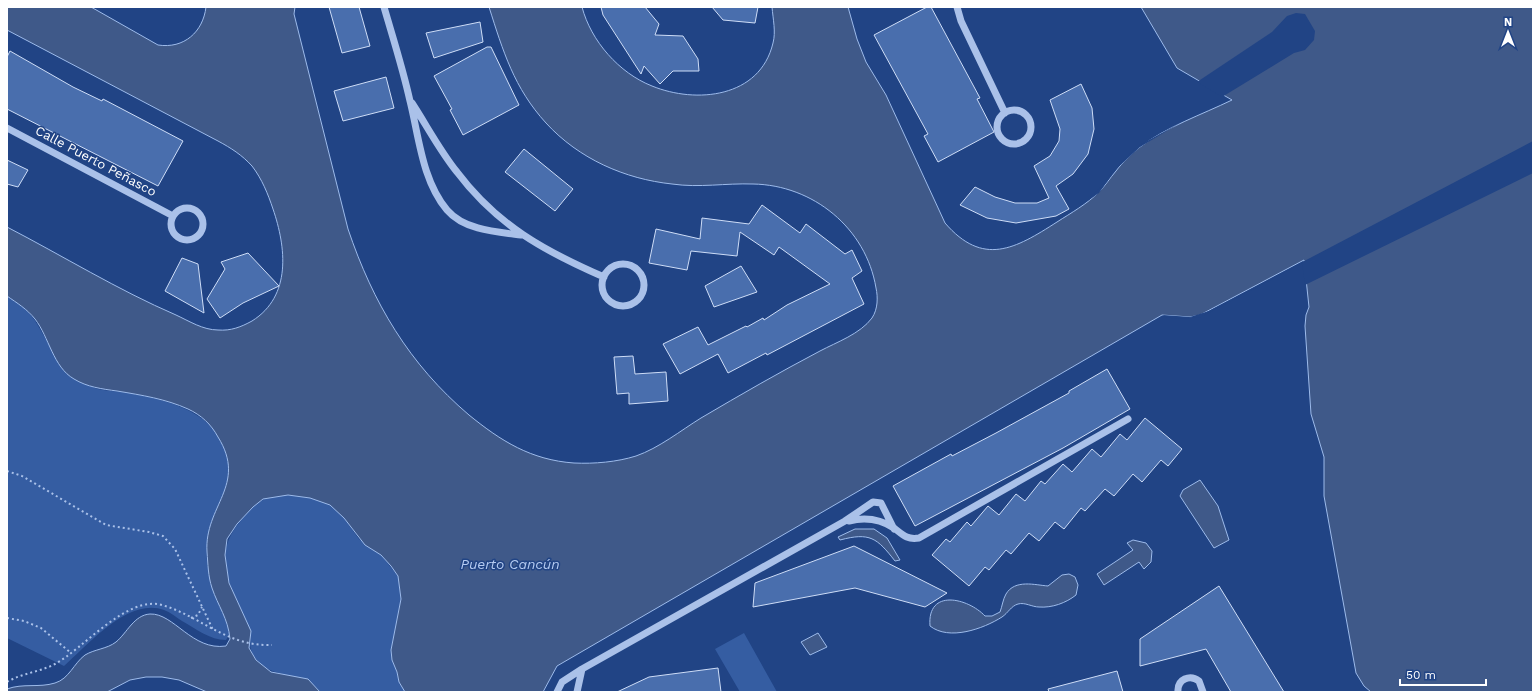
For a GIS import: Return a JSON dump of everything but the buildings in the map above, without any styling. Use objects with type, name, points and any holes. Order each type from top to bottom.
[{"type":"street","points":[[384,7],[410,102],[417,140],[434,189],[448,210],[464,222],[486,231],[520,235]]},
{"type":"street","points":[[957,7],[961,21],[1005,112]]},
{"type":"street","points":[[410,102],[457,172],[489,209],[520,235],[561,258],[604,277]]},
{"type":"street","points":[[1014,110],[1020,111],[1029,118],[1032,129],[1027,140],[1022,143],[1011,144],[1001,139],[998,134],[997,123],[1005,112],[1014,110]]},
{"type":"street","name":"Calle Puerto Peñasco","points":[[7,128],[173,216]]},
{"type":"street","points":[[191,208],[196,210],[203,219],[203,229],[196,238],[186,240],[181,239],[173,232],[171,222],[173,216],[181,209],[191,208]]},
{"type":"street","points":[[629,264],[635,267],[643,279],[642,293],[633,303],[619,305],[612,302],[604,292],[602,286],[604,277],[610,268],[616,265],[629,264]]},
{"type":"street","points":[[557,692],[562,682],[582,669],[845,521],[873,502],[881,502],[894,528],[901,535],[911,539],[919,538],[1128,419]]},
{"type":"street","points":[[876,520],[883,516],[884,509]]},
{"type":"street","points":[[845,521],[858,519],[876,520],[894,528]]},
{"type":"street","points":[[577,692],[582,669]]},
{"type":"street","points":[[1178,692],[1181,682],[1192,677],[1199,681],[1203,692]]},
{"type":"path","points":[[7,471],[22,476],[106,525],[149,532],[163,536],[175,549],[214,631]]},
{"type":"path","points":[[7,682],[16,677],[56,664],[112,620],[145,605],[161,605],[191,618],[214,631],[259,645],[272,645]]},
{"type":"path","points":[[191,618],[198,615],[202,607]]},
{"type":"path","points":[[7,618],[24,621],[40,628],[71,653]]},
{"type":"shaded area","points":[[7,296],[28,312],[35,320],[51,346],[81,378],[94,388],[141,395],[175,405],[192,412],[206,421],[217,434],[226,449],[230,476],[212,526],[207,546],[207,558],[208,569],[214,590],[230,633],[226,640],[220,640],[203,634],[164,610],[150,608],[137,610],[123,616],[97,636],[64,666],[7,638]]},
{"type":"shaded area","points":[[288,495],[310,498],[330,505],[344,518],[359,539],[381,555],[398,576],[401,599],[391,650],[392,660],[399,682],[405,692],[320,692],[306,680],[270,670],[263,666],[253,654],[250,646],[251,636],[249,628],[227,573],[225,560],[226,547],[232,533],[242,519],[257,504],[267,498]]},
{"type":"shaded area","points":[[744,633],[777,692],[740,692],[715,649]]},
{"type":"water","name":"Puerto Cancún","points":[[7,7],[91,7],[158,45],[167,46],[184,41],[191,37],[201,24],[206,7],[295,7],[294,14],[348,229],[369,282],[395,331],[428,375],[448,395],[469,415],[505,441],[517,448],[544,458],[574,463],[597,463],[629,458],[645,453],[701,418],[760,384],[855,333],[867,324],[874,314],[877,303],[876,288],[870,266],[861,247],[849,229],[833,214],[816,202],[796,192],[775,186],[753,184],[692,186],[654,181],[620,172],[588,157],[573,147],[546,123],[535,110],[518,83],[499,39],[489,7],[582,7],[586,20],[599,44],[628,73],[652,86],[669,92],[688,95],[706,95],[724,92],[741,86],[755,75],[766,61],[774,39],[772,7],[848,7],[857,39],[866,62],[886,95],[945,223],[959,237],[973,245],[986,249],[1000,249],[1013,246],[1027,240],[1079,208],[1101,190],[1118,168],[1150,140],[1172,127],[1232,100],[1177,68],[1141,7],[1533,7],[1533,692],[1371,692],[1364,686],[1356,673],[1324,496],[1324,457],[1311,414],[1305,326],[1306,315],[1309,307],[1304,260],[1200,315],[1190,317],[1162,315],[557,666],[543,692],[405,692],[399,682],[392,660],[391,650],[401,599],[398,576],[381,555],[365,545],[344,518],[330,505],[310,498],[288,495],[263,499],[237,524],[227,539],[225,555],[229,583],[251,631],[249,648],[256,660],[271,672],[308,679],[320,692],[207,692],[179,680],[162,677],[146,677],[130,680],[107,692],[7,692],[7,689],[13,687],[43,685],[60,681],[81,658],[93,651],[116,642],[135,621],[144,615],[159,615],[203,643],[214,646],[226,646],[230,639],[225,618],[214,594],[208,570],[208,536],[212,521],[223,495],[229,469],[226,454],[218,437],[205,420],[188,409],[153,398],[89,386],[79,382],[67,374],[56,359],[40,326],[32,315],[7,296],[7,227],[133,295],[196,325],[212,330],[227,330],[240,327],[252,321],[265,311],[274,298],[280,285],[283,255],[281,239],[269,198],[259,176],[244,158],[218,141],[7,30]]},
{"type":"water","points":[[1200,480],[1218,506],[1229,540],[1214,548],[1180,496],[1183,490]]},
{"type":"water","points":[[855,529],[874,529],[887,538],[900,560],[895,561],[878,542],[872,539],[859,537],[840,540],[838,537]]},
{"type":"water","points":[[1133,540],[1146,543],[1152,551],[1151,562],[1144,569],[1139,562],[1104,585],[1097,574],[1133,550],[1127,543]]},
{"type":"water","points":[[1069,574],[1075,577],[1078,585],[1076,595],[1059,604],[1049,607],[1036,607],[1018,604],[1013,606],[1002,617],[985,626],[966,632],[947,633],[930,626],[931,614],[935,606],[942,601],[959,601],[978,610],[985,616],[992,616],[1000,612],[1006,594],[1015,586],[1031,584],[1048,586],[1062,575]]},
{"type":"water","points":[[818,633],[827,647],[810,655],[801,642]]},
{"type":"pier","points":[[1296,13],[1305,14],[1315,31],[1314,40],[1305,50],[1294,53],[1222,97],[1197,82],[1272,32],[1287,16]]},
{"type":"pier","points":[[1180,123],[1140,147],[1116,169],[1099,193],[1087,201],[1115,168],[1138,146]]},
{"type":"pier","points":[[1533,141],[1533,173],[1305,285],[1302,263],[1201,317],[1176,319],[1162,315],[1190,317],[1209,311]]}]
